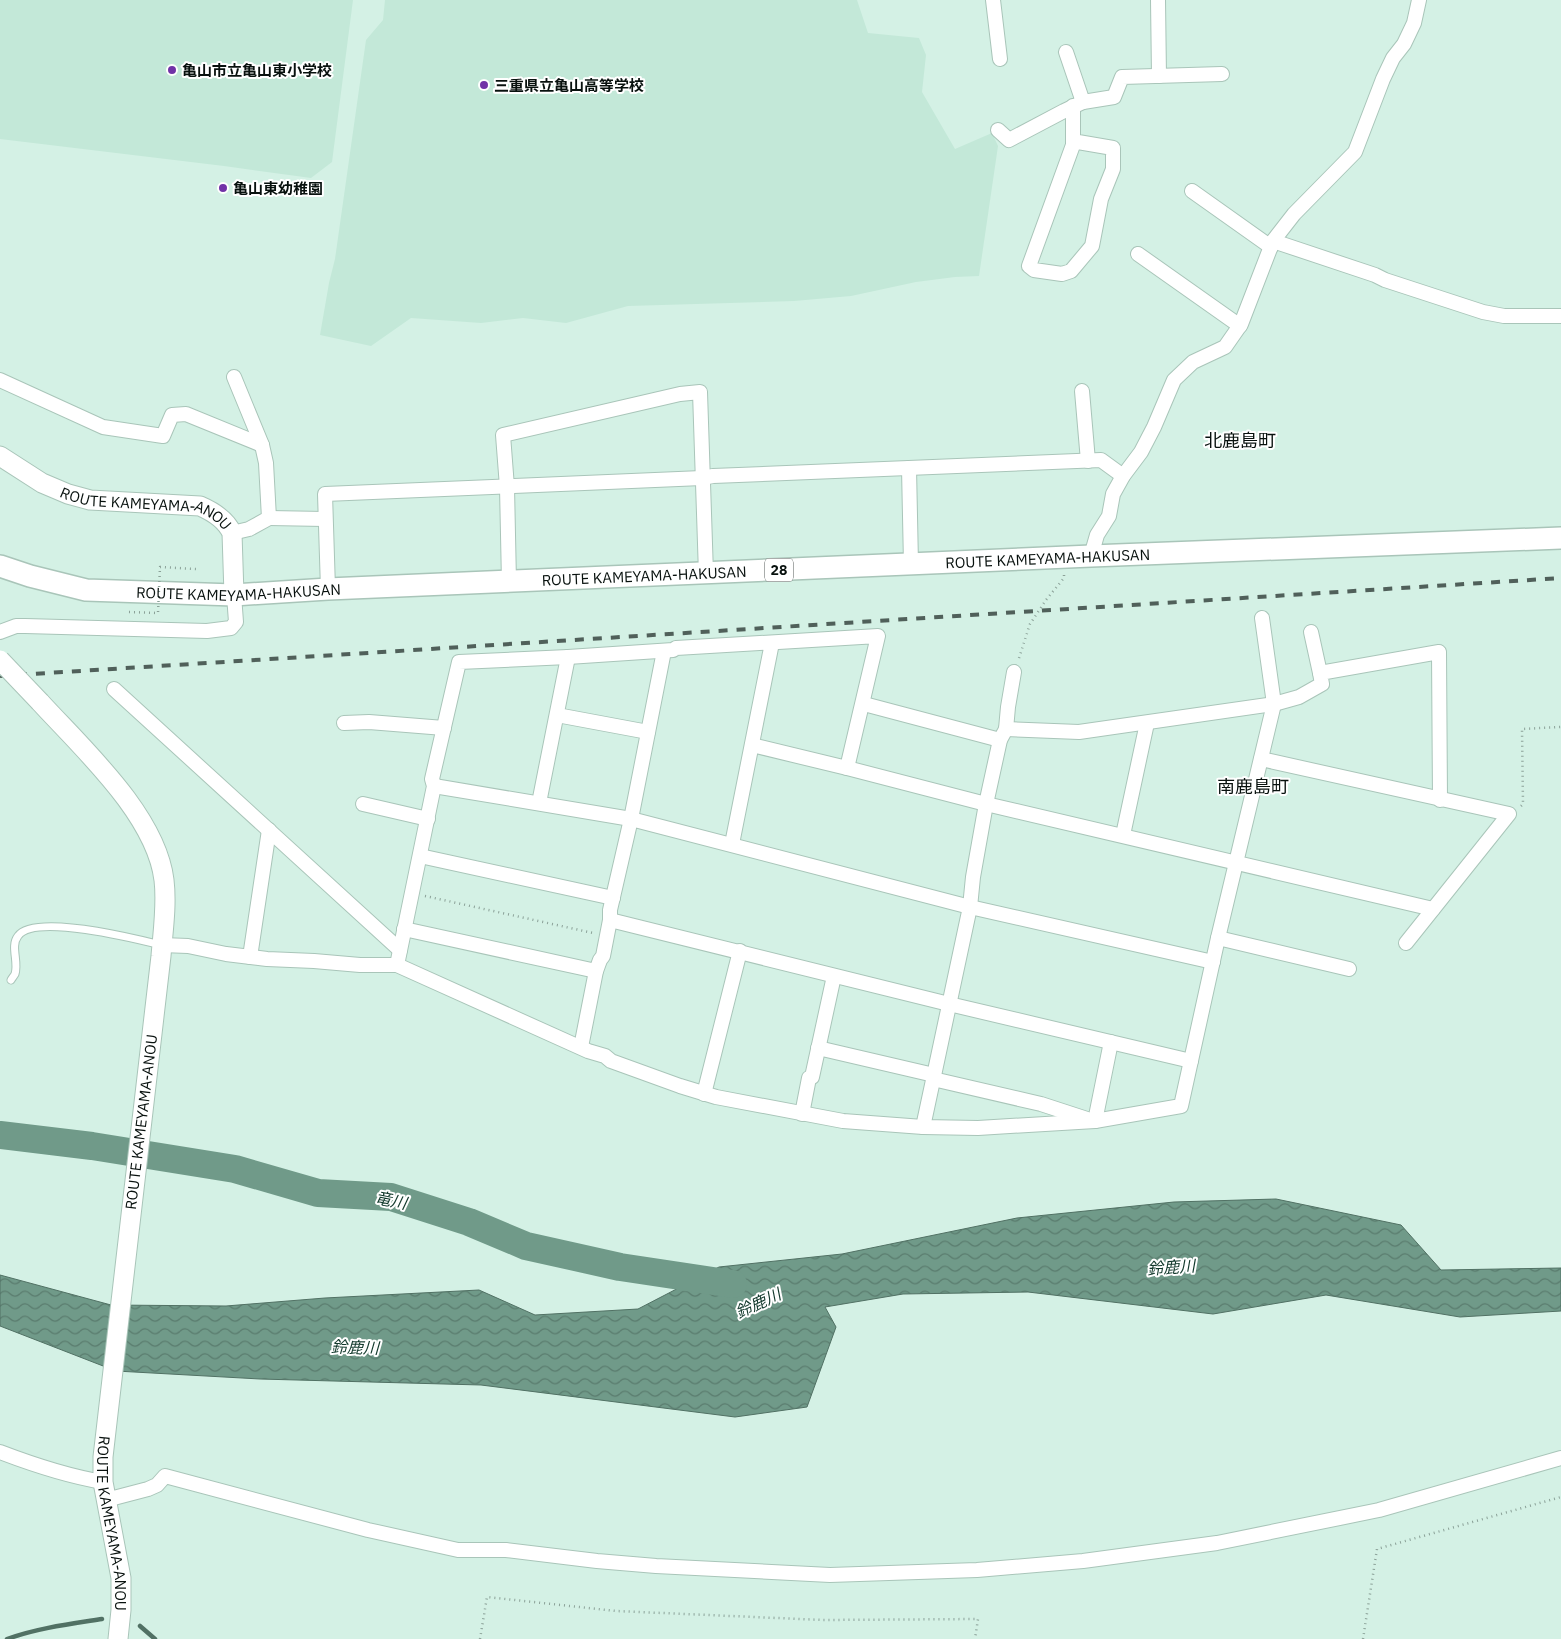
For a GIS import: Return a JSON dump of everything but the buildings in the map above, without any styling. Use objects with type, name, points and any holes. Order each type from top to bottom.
[{"type":"main road","name":"ROUTE KAMEYAMA-ANOU","points":[[0,456],[42,483],[68,494],[90,500],[200,506],[213,511],[229,526],[232,534],[234,595]]},
{"type":"main road","name":"ROUTE KAMEYAMA-HAKUSAN","points":[[0,566],[30,576],[86,590],[234,595],[328,589],[1091,556],[1561,538]]},
{"type":"main road","name":"ROUTE KAMEYAMA-ANOU","points":[[0,660],[129,801],[147,830],[161,864],[164,880],[165,914],[104,1444],[104,1491],[121,1578],[121,1610],[118,1639]]},
{"type":"street","points":[[993,0],[1000,59]]},
{"type":"street","points":[[1158,0],[1159,76]]},
{"type":"street","points":[[1091,556],[1097,535],[1108,516],[1113,494],[1123,476],[1141,452],[1174,380],[1193,362],[1225,347],[1240,326],[1272,244],[1294,214],[1355,152],[1389,65],[1404,44],[1414,23],[1419,0]]},
{"type":"street","points":[[1066,52],[1078,104],[1073,145],[1029,266],[1034,270],[1062,274],[1071,271],[1092,246],[1102,199],[1113,169],[1113,148],[1078,142],[1073,145]]},
{"type":"street","points":[[998,130],[1009,140],[1078,104],[1114,97],[1122,77],[1222,74]]},
{"type":"street","points":[[1192,192],[1272,244],[1374,275],[1484,312],[1504,316],[1561,316]]},
{"type":"street","points":[[1138,254],[1240,326]]},
{"type":"street","points":[[234,377],[262,445],[266,464],[269,518]]},
{"type":"street","points":[[0,380],[103,428],[163,436],[172,415],[186,414],[262,445]]},
{"type":"street","points":[[1082,391],[1088,461]]},
{"type":"street","points":[[509,582],[507,487],[503,435],[680,394],[700,392],[706,574]]},
{"type":"street","points":[[328,589],[325,494],[1101,460],[1123,476]]},
{"type":"street","points":[[908,468],[911,564]]},
{"type":"street","points":[[232,534],[249,529],[269,518],[326,519]]},
{"type":"street","points":[[0,632],[16,626],[225,630],[231,628],[236,622],[234,595]]},
{"type":"street","points":[[161,950],[188,946],[226,954],[267,959],[360,965],[397,965],[581,1046],[588,1051],[605,1056],[611,1061],[704,1094],[843,1121],[923,1127],[978,1128],[1095,1121],[1181,1106],[1212,962],[1274,704],[1262,618]]},
{"type":"street","points":[[864,704],[1003,735],[1080,732],[1274,704],[1299,697],[1322,684],[1311,632]]},
{"type":"street","points":[[397,965],[428,819],[434,786],[432,779],[459,662],[568,657],[664,651],[676,648],[878,636],[848,768]]},
{"type":"street","points":[[732,844],[772,643]]},
{"type":"street","points":[[581,1046],[596,971],[603,956],[610,920],[610,910],[631,819],[664,651]]},
{"type":"street","points":[[1320,673],[1439,652],[1440,800]]},
{"type":"street","points":[[539,803],[568,657]]},
{"type":"street","points":[[923,1127],[970,906],[973,877],[986,804],[1003,735],[1014,672]]},
{"type":"street","points":[[114,689],[400,950]]},
{"type":"street","points":[[557,715],[648,732]]},
{"type":"street","points":[[344,723],[369,722],[444,728]]},
{"type":"street","points":[[1123,835],[1147,723]]},
{"type":"street","points":[[752,745],[986,804],[1433,908]]},
{"type":"street","points":[[1261,759],[1510,814],[1406,943]]},
{"type":"street","points":[[434,786],[631,819],[970,906],[1212,962]]},
{"type":"street","points":[[363,804],[428,819]]},
{"type":"street","points":[[250,957],[269,830]]},
{"type":"street","points":[[420,856],[613,898]]},
{"type":"street","points":[[610,920],[949,1004],[1191,1061]]},
{"type":"street","points":[[404,930],[596,971]]},
{"type":"street","points":[[1218,938],[1349,969]]},
{"type":"street","points":[[704,1094],[740,951]]},
{"type":"street","points":[[802,1114],[834,976]]},
{"type":"street","points":[[1095,1121],[1111,1042]]},
{"type":"street","points":[[818,1048],[1040,1104],[1095,1121]]},
{"type":"street","points":[[0,1452],[45,1469],[74,1477],[104,1491],[148,1489],[157,1485],[165,1476],[358,1527],[458,1550],[506,1550],[656,1566],[830,1575],[977,1570],[1083,1562],[1217,1542],[1379,1510],[1561,1458]]},
{"type":"lane","points":[[11,980],[16,973],[15,942],[19,934],[26,930],[84,928],[161,950]]},
{"type":"path","points":[[1014,672],[1030,624],[1064,578],[1064,558]]},
{"type":"path","points":[[129,612],[158,613],[160,567],[196,569]]},
{"type":"path","points":[[1510,814],[1523,804],[1522,729],[1561,727]]},
{"type":"path","points":[[412,893],[607,936]]},
{"type":"path","points":[[1363,1639],[1377,1549],[1561,1497]]},
{"type":"path","points":[[480,1639],[487,1597],[616,1611],[673,1614],[823,1620],[978,1619],[975,1639]]},
{"type":"shaded area","name":"亀山市立亀山東小学校","points":[[0,0],[353,0],[332,162],[311,178],[0,139]]},
{"type":"shaded area","name":"三重県立亀山高等学校","points":[[385,0],[857,0],[868,33],[919,38],[926,55],[922,92],[955,149],[992,133],[998,146],[979,276],[916,282],[851,296],[794,301],[628,306],[566,323],[523,318],[481,323],[411,318],[371,346],[320,335],[335,259],[366,40],[383,20]]},
{"type":"water","name":"鈴鹿川","points":[[1276,1199],[1401,1225],[1441,1270],[1561,1268],[1561,1311],[1460,1317],[1326,1295],[1213,1314],[1028,1292],[903,1294],[825,1307],[836,1327],[807,1407],[735,1417],[481,1385],[260,1379],[116,1371],[0,1326],[0,1275],[111,1305],[226,1306],[325,1298],[479,1290],[535,1315],[638,1309],[719,1267],[842,1254],[1017,1218],[1174,1202]]},
{"type":"waterway","name":"竜川","points":[[0,1135],[92,1146],[235,1169],[318,1193],[391,1197],[469,1222],[526,1246],[620,1267],[733,1284]]},
{"type":"waterway","points":[[7,1639],[42,1629],[102,1619]]},
{"type":"waterway","points":[[140,1626],[155,1639]]},
{"type":"railway","points":[[0,676],[1561,578]]},
{"type":"place","name":"亀山市立亀山東小学校","points":[[172,70]]},
{"type":"place","name":"三重県立亀山高等学校","points":[[484,85]]},
{"type":"place","name":"亀山東幼稚園","points":[[223,188]]},
{"type":"district","name":"北鹿島町","points":[[1240,440]]},
{"type":"district","name":"南鹿島町","points":[[1253,786]]}]
